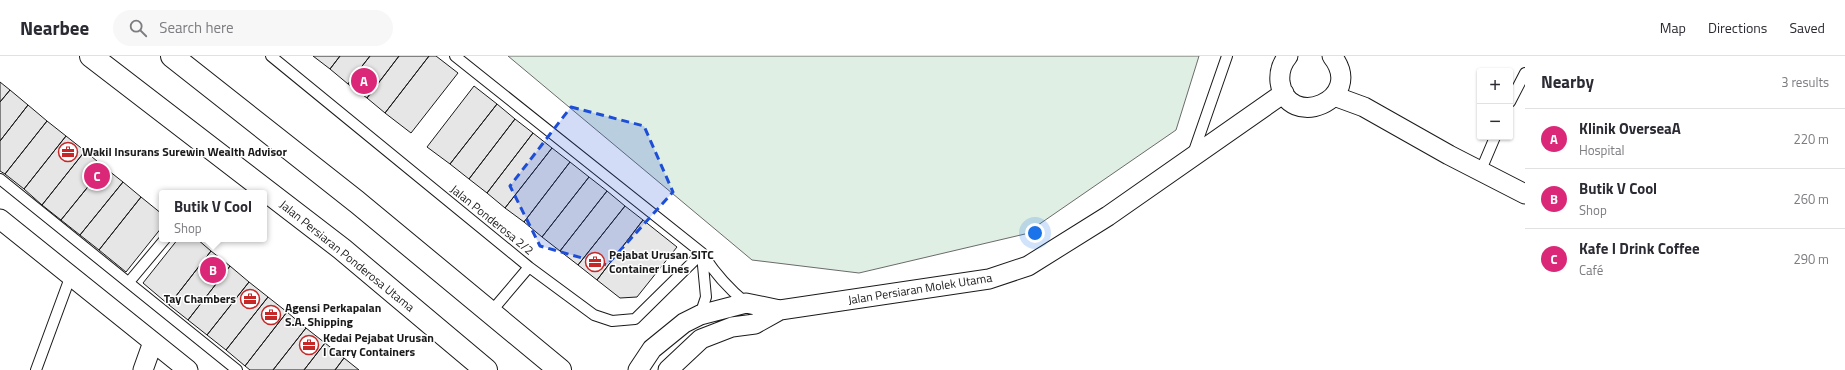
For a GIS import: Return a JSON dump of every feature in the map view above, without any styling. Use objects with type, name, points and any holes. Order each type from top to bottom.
[{"type":"main road","name":"Jalan Persiaran Ponderosa Utama","points":[[91,56],[265,190]]},
{"type":"main road","points":[[172,56],[357,202],[560,370]]},
{"type":"main road","name":"Jalan Persiaran Ponderosa Utama","points":[[267,191],[342,249],[486,370]]},
{"type":"street","points":[[1288,56],[1282,66],[1280,75],[1284,93],[1296,104],[1312,108],[1326,103],[1334,96],[1339,86],[1341,76],[1338,66],[1332,56]]},
{"type":"street","name":"Jalan Persiaran Molek Utama","points":[[638,370],[652,349],[684,323],[700,316],[746,303],[780,310],[988,280],[1028,266],[1108,216],[1284,93]]},
{"type":"street","points":[[1334,96],[1364,107],[1449,155],[1481,170],[1525,194]]},
{"type":"street","points":[[0,219],[188,370]]},
{"type":"street","name":"Jalan Persiaran Molek Utama","points":[[668,370],[701,338],[732,327],[755,324],[780,310]]},
{"type":"street","points":[[143,370],[153,342]]},
{"type":"lane","name":"Jalan Ponderosa 2/2","points":[[271,56],[529,267],[594,315],[612,321],[635,320],[702,253]]},
{"type":"lane","points":[[455,56],[702,253],[715,275],[746,303]]},
{"type":"lane","points":[[1193,156],[1227,56]]},
{"type":"lane","points":[[1513,96],[1525,73]]},
{"type":"lane","points":[[1481,170],[1494,140]]},
{"type":"lane","points":[[0,179],[237,370]]},
{"type":"lane","points":[[129,282],[162,242]]},
{"type":"lane","points":[[700,316],[706,297],[702,253]]},
{"type":"lane","points":[[490,313],[529,267]]},
{"type":"lane","points":[[36,370],[71,275]]},
{"type":"highlighted area","points":[[571,107],[644,126],[673,192],[607,265],[540,246],[510,186]]},
{"type":"green space","points":[[508,56],[1199,56],[1176,130],[1025,234],[859,273],[752,260]]},
{"type":"building","points":[[313,56],[340,56],[330,69]]},
{"type":"building","points":[[340,56],[370,56],[348,84],[330,69]]},
{"type":"building","points":[[370,56],[399,56],[367,98],[348,84]]},
{"type":"building","points":[[399,56],[429,56],[385,113],[367,98]]},
{"type":"building","points":[[429,56],[436,56],[458,73],[411,133],[385,113]]},
{"type":"building","points":[[0,82],[10,90],[0,102]]},
{"type":"building","points":[[474,86],[497,104],[450,164],[427,147]]},
{"type":"building","points":[[10,90],[28,105],[0,141],[0,102]]},
{"type":"building","points":[[497,104],[515,119],[469,179],[450,164]]},
{"type":"building","points":[[28,105],[47,121],[5,174],[0,171],[0,141]]},
{"type":"building","points":[[515,119],[533,133],[487,193],[469,179]]},
{"type":"building","points":[[47,121],[66,136],[24,189],[5,174]]},
{"type":"building","points":[[533,133],[552,148],[505,208],[487,193]]},
{"type":"building","points":[[66,136],[85,151],[42,205],[24,189]]},
{"type":"building","points":[[552,148],[570,162],[524,222],[505,208]]},
{"type":"building","points":[[85,151],[104,167],[61,220],[42,205]]},
{"type":"building","points":[[570,162],[589,177],[542,237],[524,222]]},
{"type":"building","points":[[104,167],[123,182],[80,235],[61,220]]},
{"type":"building","points":[[589,177],[607,191],[560,251],[542,237]]},
{"type":"building","points":[[123,182],[141,197],[99,250],[80,235]]},
{"type":"building","points":[[607,191],[625,206],[578,265],[560,251]]},
{"type":"building","points":[[141,197],[159,212],[159,231],[126,272],[99,250]]},
{"type":"building","points":[[625,206],[643,220],[597,280],[578,265]]},
{"type":"building","points":[[643,220],[677,247],[637,297],[620,298],[597,280]]},
{"type":"building","points":[[176,242],[200,242],[211,251],[169,305],[143,283]]},
{"type":"building","points":[[211,251],[230,266],[188,320],[169,305]]},
{"type":"building","points":[[230,266],[249,282],[207,335],[188,320]]},
{"type":"building","points":[[249,282],[268,297],[226,350],[207,335]]},
{"type":"building","points":[[268,297],[287,312],[245,366],[226,350]]},
{"type":"building","points":[[287,312],[306,328],[273,370],[250,370],[245,366]]},
{"type":"building","points":[[306,328],[325,343],[304,370],[273,370]]},
{"type":"building","points":[[325,343],[344,358],[335,370],[304,370]]},
{"type":"building","points":[[344,358],[359,370],[335,370]]},
{"type":"place","name":"Klinik OverseaA","points":[[364,81]]},
{"type":"place","name":"Wakil Insurans Surewin Wealth Advisor","points":[[68,152]]},
{"type":"place","name":"Kafe I Drink Coffee","points":[[97,176]]},
{"type":"place","name":"Pejabat Urusan SITC Container Lines","points":[[595,262]]},
{"type":"place","name":"Butik V Cool","points":[[213,270]]},
{"type":"place","name":"Tay Chambers","points":[[250,299]]},
{"type":"place","name":"Agensi Perkapalan S.A. Shipping","points":[[271,315]]},
{"type":"place","name":"Kedai Pejabat Urusan I Carry Containers","points":[[309,345]]}]
